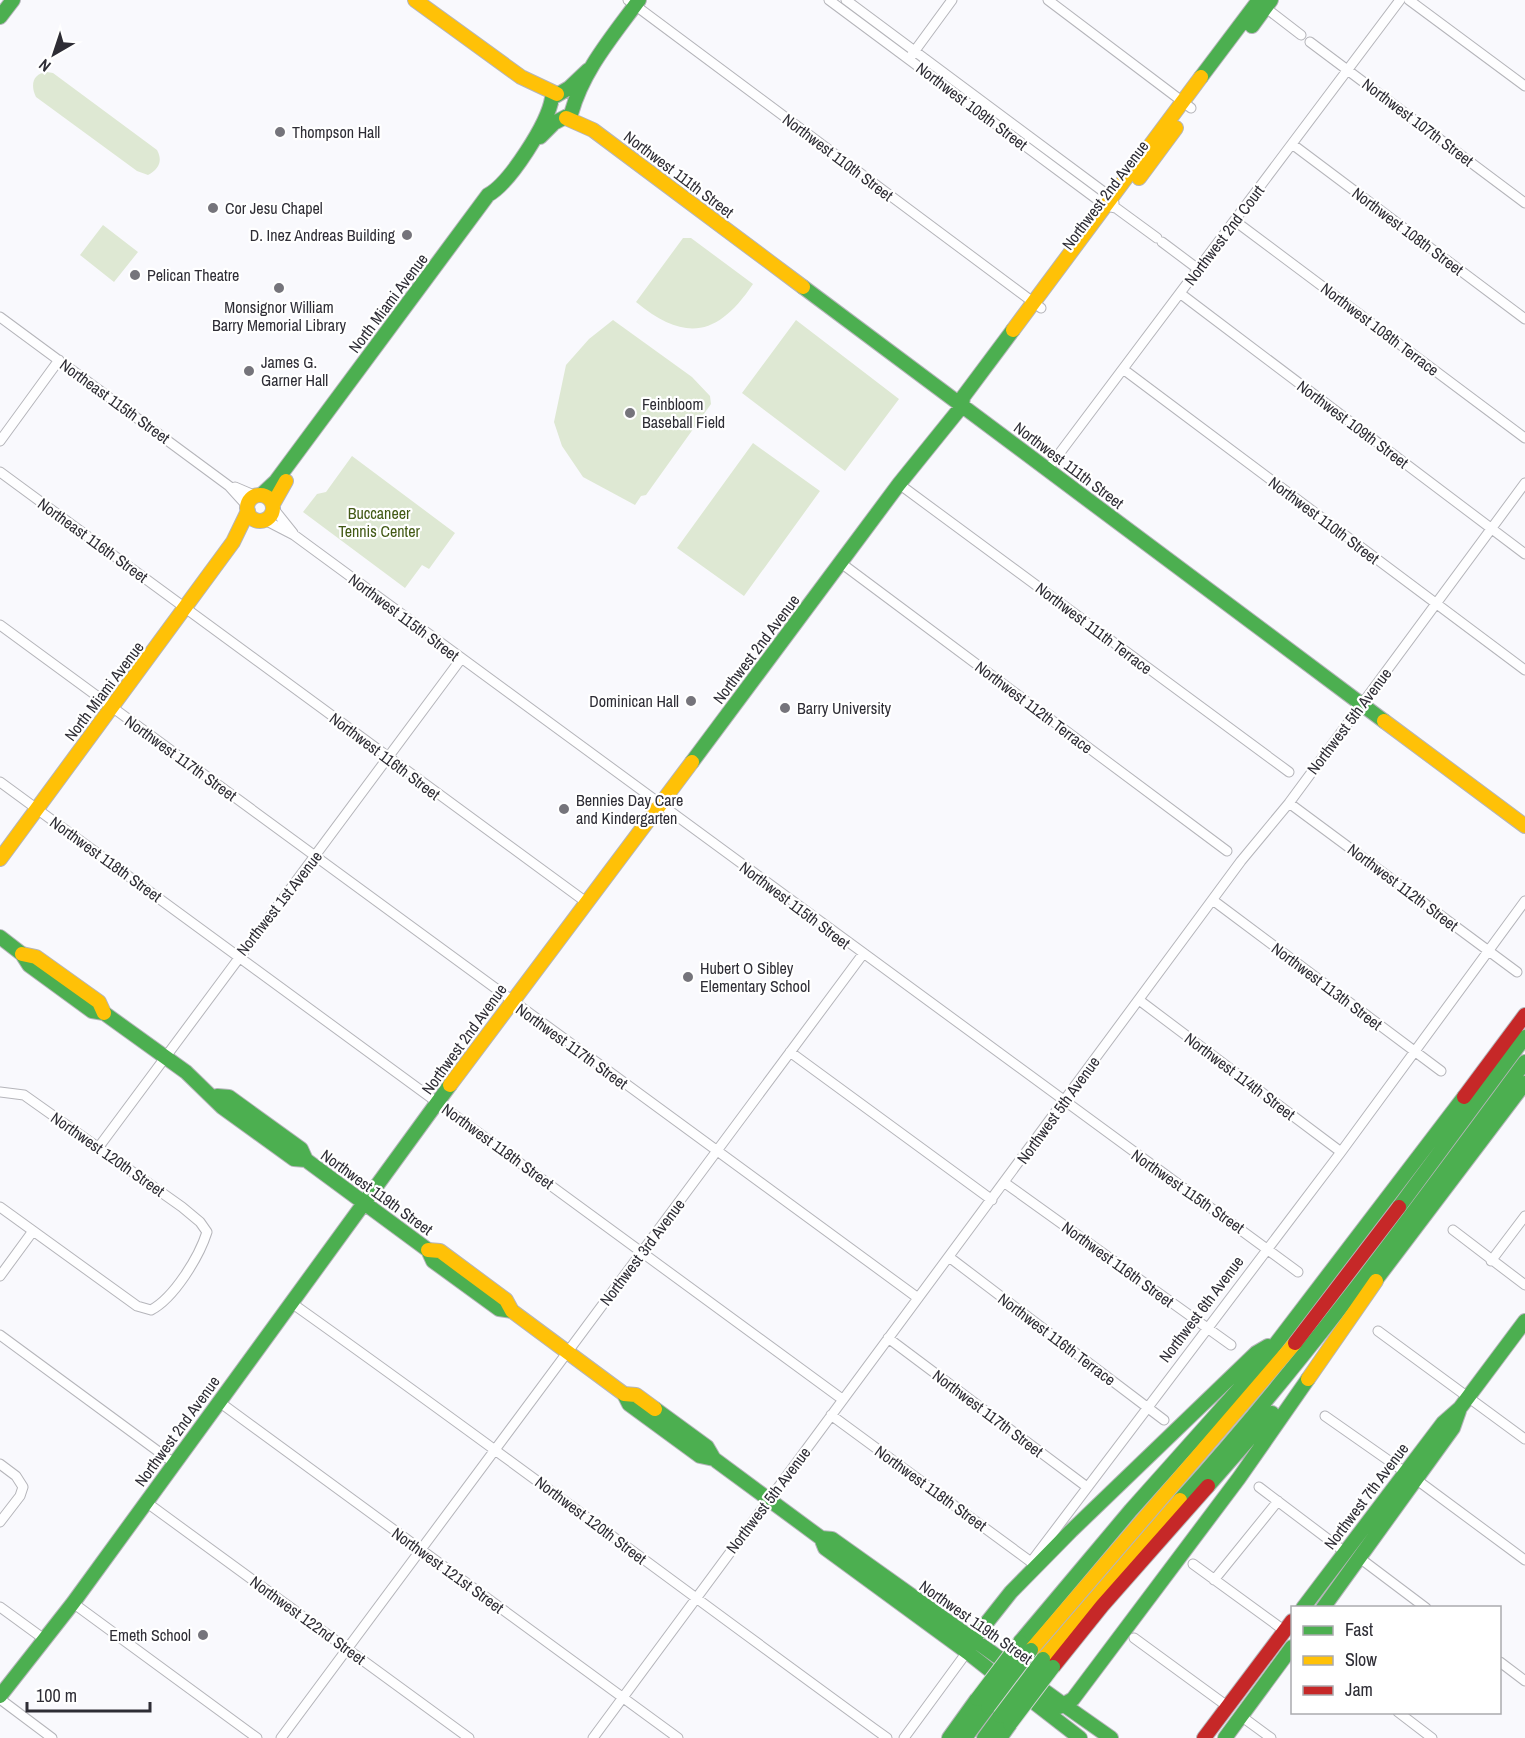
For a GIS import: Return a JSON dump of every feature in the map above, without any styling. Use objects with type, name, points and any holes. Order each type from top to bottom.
[{"type":"main road","points":[[0,17],[13,0]]},
{"type":"main road","points":[[415,0],[555,100]]},
{"type":"main road","name":"North Miami Avenue","points":[[574,104],[588,70],[634,2]]},
{"type":"main road","name":"Northwest 2nd Avenue","points":[[0,1698],[73,1603],[218,1401],[293,1304],[364,1203],[586,902],[899,484],[962,406],[970,403],[1111,204],[1262,2]]},
{"type":"main road","name":"North Miami Avenue","points":[[0,859],[233,542],[253,502],[276,482],[434,276],[488,195],[499,189],[533,142],[555,100],[588,70]]},
{"type":"main road","points":[[569,96],[574,104],[573,112],[564,118],[556,117],[555,100],[569,96]]},
{"type":"main road","name":"Northwest 111th Street","points":[[574,104],[593,130]]},
{"type":"main road","name":"North Miami Avenue","points":[[533,142],[564,118]]},
{"type":"main road","name":"Northwest 111th Street","points":[[564,118],[593,130],[1525,826]]},
{"type":"main road","name":"North Miami Avenue","points":[[273,506],[278,491],[350,387]]},
{"type":"main road","points":[[269,498],[273,506],[272,514],[262,520],[251,517],[253,502],[269,498]]},
{"type":"main road","name":"North Miami Avenue","points":[[233,542],[262,520]]},
{"type":"main road","name":"Northwest 119th Street","points":[[0,937],[22,954],[36,957],[99,1002],[104,1013],[217,1096],[222,1107],[294,1159],[306,1161],[364,1203],[428,1250],[433,1261],[499,1309],[512,1311],[624,1394],[636,1395],[707,1447],[714,1459],[821,1538],[825,1548],[1111,1738]]},
{"type":"main road","points":[[949,1738],[982,1703],[1025,1646],[1065,1587],[1279,1340],[1525,1016]]},
{"type":"main road","points":[[1025,1646],[1224,1428],[1290,1348],[1525,1037]]},
{"type":"main road","points":[[984,1738],[1005,1720],[1101,1587],[1296,1365],[1525,1062]]},
{"type":"main road","points":[[1048,1663],[1244,1447],[1307,1370],[1525,1083]]},
{"type":"main road","points":[[1034,1702],[1059,1707],[1073,1699],[1239,1478],[1383,1270]]},
{"type":"main road","name":"Northwest 7th Avenue","points":[[1304,1606],[1405,1472],[1443,1423],[1464,1402],[1525,1321]]},
{"type":"main road","points":[[1011,1592],[1048,1551],[1189,1421],[1256,1353],[1279,1340]]},
{"type":"main road","name":"Northwest 7th Avenue","points":[[1325,1606],[1418,1480],[1453,1428],[1464,1402]]},
{"type":"main road","points":[[1314,1606],[1319,1599],[1324,1578]]},
{"type":"main road","name":"Northwest 6th Avenue","points":[[970,1646],[1011,1592]]},
{"type":"main road","points":[[1256,1696],[1258,1682],[1281,1652],[1289,1626]]},
{"type":"main road","points":[[1204,1738],[1289,1626]]},
{"type":"main road","name":"Northwest 119th Street","points":[[970,1646],[1034,1702],[1080,1738]]},
{"type":"main road","points":[[1225,1738],[1291,1650]]},
{"type":"main road","points":[[965,1738],[982,1703]]},
{"type":"main road","points":[[1000,1738],[1005,1720]]},
{"type":"street","name":"Northwest 109th Street","points":[[829,0],[844,3],[1198,269]]},
{"type":"street","points":[[912,55],[952,0]]},
{"type":"street","points":[[1048,0],[1187,105]]},
{"type":"street","name":"Northwest 2nd Court","points":[[1047,470],[1400,0]]},
{"type":"street","points":[[1409,0],[1525,87]]},
{"type":"street","name":"Northwest 110th Street","points":[[634,2],[1038,305]]},
{"type":"street","points":[[1262,2],[1301,35]]},
{"type":"street","name":"Northwest 107th Street","points":[[1310,42],[1525,203]]},
{"type":"street","name":"Northwest 108th Street","points":[[1292,144],[1525,319]]},
{"type":"street","name":"Northwest 108th Terrace","points":[[1235,221],[1525,438]]},
{"type":"street","name":"Northwest 109th Street","points":[[1181,294],[1525,554]]},
{"type":"street","name":"Northeast 115th Street","points":[[0,317],[253,502]]},
{"type":"street","points":[[0,441],[59,360]]},
{"type":"street","name":"Northwest 110th Street","points":[[1123,369],[1525,670]]},
{"type":"street","name":"Northeast 116th Street","points":[[0,472],[185,609]]},
{"type":"street","name":"Northwest 5th Avenue","points":[[592,1738],[842,1399],[1005,1183],[1138,1000],[1214,901],[1258,838],[1289,803],[1525,483]]},
{"type":"street","name":"Northwest 111th Terrace","points":[[899,484],[1289,772]]},
{"type":"street","points":[[273,506],[294,535]]},
{"type":"street","points":[[262,520],[294,535]]},
{"type":"street","name":"Northwest 115th Street","points":[[294,535],[1063,1102],[1268,1248],[1298,1272]]},
{"type":"street","name":"Northwest 112th Terrace","points":[[841,563],[1227,851]]},
{"type":"street","name":"Northwest 116th Street","points":[[185,609],[586,902]]},
{"type":"street","name":"Northwest 117th Street","points":[[0,626],[918,1298]]},
{"type":"street","name":"Northwest 1st Avenue","points":[[98,1148],[238,955],[390,758],[461,659]]},
{"type":"street","name":"Northwest 118th Street","points":[[0,782],[842,1399]]},
{"type":"street","name":"Northwest 112th Street","points":[[1289,803],[1516,972]]},
{"type":"street","name":"Northwest 113th Street","points":[[1214,901],[1441,1071]]},
{"type":"street","name":"Northwest 6th Avenue","points":[[1011,1592],[1147,1407],[1341,1152],[1413,1050],[1525,901]]},
{"type":"street","name":"Northwest 3rd Avenue","points":[[281,1738],[349,1650],[495,1448],[862,954]]},
{"type":"street","name":"Northwest 114th Street","points":[[1138,1000],[1341,1152]]},
{"type":"street","points":[[790,1052],[992,1200]]},
{"type":"street","name":"Northwest 120th Street","points":[[0,1092],[24,1095],[182,1207],[200,1222],[207,1232],[201,1250],[163,1304],[151,1310],[137,1306],[33,1231]]},
{"type":"street","name":"Northwest 116th Street","points":[[1005,1183],[1231,1345]]},
{"type":"street","points":[[0,1207],[33,1231],[0,1276]]},
{"type":"street","points":[[1491,1261],[1525,1216]]},
{"type":"street","points":[[1453,1230],[1525,1286]]},
{"type":"street","name":"Northwest 116th Terrace","points":[[949,1257],[1164,1420]]},
{"type":"street","name":"Northwest 120th Street","points":[[293,1304],[495,1448],[694,1598],[887,1738]]},
{"type":"street","points":[[1378,1331],[1464,1402],[1525,1439]]},
{"type":"street","points":[[0,1335],[174,1463]]},
{"type":"street","name":"Northwest 117th Street","points":[[888,1338],[1087,1487]]},
{"type":"street","name":"Northwest 121st Street","points":[[218,1401],[678,1738]]},
{"type":"street","name":"Northwest 118th Street","points":[[831,1415],[1031,1562]]},
{"type":"street","points":[[1325,1416],[1405,1472]]},
{"type":"street","points":[[0,1464],[16,1476],[23,1487],[20,1496],[0,1522]]},
{"type":"street","points":[[1418,1480],[1525,1560]]},
{"type":"street","points":[[1259,1487],[1345,1552]]},
{"type":"street","points":[[1214,1580],[1278,1501]]},
{"type":"street","name":"Northwest 122nd Street","points":[[146,1502],[469,1738]]},
{"type":"street","points":[[1361,1559],[1423,1606]]},
{"type":"street","points":[[1193,1564],[1214,1580],[1289,1626]]},
{"type":"street","points":[[73,1603],[257,1738]]},
{"type":"street","points":[[0,1607],[44,1639]]},
{"type":"street","points":[[1134,1638],[1227,1706]]},
{"type":"street","name":"Northwest 6th Avenue","points":[[904,1738],[970,1646]]},
{"type":"street","points":[[1501,1663],[1525,1681]]},
{"type":"street","points":[[0,1698],[52,1738]]},
{"type":"street","points":[[1399,1714],[1432,1738]]},
{"type":"street","points":[[1241,1716],[1271,1738]]},
{"type":"green space","points":[[47,72],[53,73],[157,150],[160,161],[155,170],[148,175],[137,171],[36,97],[33,88],[34,80]]},
{"type":"green space","points":[[103,225],[138,252],[114,282],[80,255]]},
{"type":"green space","points":[[683,238],[691,238],[753,284],[727,315],[700,328],[686,328],[670,324],[636,302]]},
{"type":"green space","name":"Feinbloom Baseball Field","points":[[613,320],[692,377],[710,396],[711,404],[646,495],[641,496],[635,505],[583,477],[562,446],[554,422],[566,365],[589,339]]},
{"type":"green space","points":[[796,320],[899,399],[845,471],[742,393]]},
{"type":"green space","points":[[753,443],[820,491],[744,596],[677,548]]},
{"type":"green space","name":"Buccaneer Tennis Center","points":[[352,456],[455,533],[429,569],[422,565],[405,588],[303,512],[317,494],[326,492]]},
{"type":"traffic: fast","points":[[0,17],[13,0]]},
{"type":"traffic: fast","points":[[540,137],[554,123],[571,114],[591,68],[639,0]]},
{"type":"traffic: fast","points":[[1201,77],[1259,0]]},
{"type":"traffic: fast","points":[[1252,26],[1271,0]]},
{"type":"traffic: fast","points":[[261,495],[276,481],[488,195],[517,166],[536,137],[552,98],[569,88],[588,70]]},
{"type":"traffic: fast","points":[[803,287],[1384,721]]},
{"type":"traffic: fast","points":[[692,762],[899,484],[962,406],[963,397],[1013,330]]},
{"type":"traffic: fast","points":[[0,937],[22,954],[29,965],[92,1011],[104,1013],[186,1072],[222,1107],[294,1159],[306,1160]]},
{"type":"traffic: fast","points":[[1399,1207],[1525,1037]]},
{"type":"traffic: fast","points":[[1180,1500],[1315,1340],[1525,1062]]},
{"type":"traffic: fast","points":[[1369,1289],[1525,1083]]},
{"type":"traffic: fast","points":[[0,1696],[73,1603],[450,1085]]},
{"type":"traffic: fast","points":[[217,1096],[229,1097],[301,1149],[306,1160],[428,1250],[433,1261],[499,1309],[512,1311]]},
{"type":"traffic: fast","points":[[1020,1642],[1131,1510],[1255,1371],[1464,1097]]},
{"type":"traffic: fast","points":[[1305,1606],[1443,1423],[1460,1408],[1525,1321]]},
{"type":"traffic: fast","points":[[1011,1592],[1256,1353],[1268,1346]]},
{"type":"traffic: fast","points":[[1034,1702],[1059,1707],[1073,1699],[1239,1478],[1308,1379]]},
{"type":"traffic: fast","points":[[624,1394],[629,1404],[700,1456],[714,1459],[821,1538],[825,1548],[967,1652]]},
{"type":"traffic: fast","points":[[655,1409],[707,1447],[714,1459]]},
{"type":"traffic: fast","points":[[1324,1606],[1453,1428],[1459,1411]]},
{"type":"traffic: fast","points":[[1208,1486],[1272,1413]]},
{"type":"traffic: fast","points":[[821,1538],[832,1539],[1012,1667]]},
{"type":"traffic: fast","points":[[967,1652],[973,1640],[1011,1592]]},
{"type":"traffic: fast","points":[[977,1699],[1020,1642]]},
{"type":"traffic: fast","points":[[1225,1738],[1291,1648]]},
{"type":"traffic: fast","points":[[988,1707],[1031,1650]]},
{"type":"traffic: fast","points":[[967,1652],[1005,1682]]},
{"type":"traffic: fast","points":[[1000,1716],[1043,1659]]},
{"type":"traffic: fast","points":[[1010,1724],[1053,1667]]},
{"type":"traffic: fast","points":[[1032,1682],[1064,1705]]},
{"type":"traffic: fast","points":[[949,1738],[977,1699]]},
{"type":"traffic: fast","points":[[1036,1704],[1080,1738]]},
{"type":"traffic: fast","points":[[1064,1705],[1111,1738]]},
{"type":"traffic: fast","points":[[965,1738],[988,1707]]},
{"type":"traffic: fast","points":[[984,1738],[1000,1716]]},
{"type":"traffic: fast","points":[[1000,1738],[1010,1724]]},
{"type":"traffic: slow","points":[[415,0],[521,77],[557,94]]},
{"type":"traffic: slow","points":[[1013,330],[1201,77]]},
{"type":"traffic: slow","points":[[566,118],[593,130],[803,287]]},
{"type":"traffic: slow","points":[[1139,178],[1176,128]]},
{"type":"traffic: slow","points":[[273,504],[286,481]]},
{"type":"traffic: slow","points":[[260,495],[269,499],[273,508],[269,517],[260,521],[251,517],[247,508],[251,499],[260,495]]},
{"type":"traffic: slow","points":[[0,859],[233,542],[248,511]]},
{"type":"traffic: slow","points":[[1384,721],[1525,826]]},
{"type":"traffic: slow","points":[[450,1085],[692,762]]},
{"type":"traffic: slow","points":[[22,954],[36,957],[99,1002],[104,1013]]},
{"type":"traffic: slow","points":[[428,1250],[440,1251],[506,1300],[512,1311],[624,1394],[636,1395],[655,1409]]},
{"type":"traffic: slow","points":[[1308,1379],[1376,1281]]},
{"type":"traffic: slow","points":[[1031,1650],[1295,1343]]},
{"type":"traffic: slow","points":[[1043,1659],[1180,1500]]},
{"type":"traffic: jam","points":[[1464,1097],[1525,1015]]},
{"type":"traffic: jam","points":[[1295,1343],[1399,1207]]},
{"type":"traffic: jam","points":[[1053,1667],[1102,1606],[1208,1486]]},
{"type":"traffic: jam","points":[[1204,1738],[1291,1622]]},
{"type":"place","name":"Thompson Hall","points":[[280,132]]},
{"type":"place","name":"Cor Jesu Chapel","points":[[213,208]]},
{"type":"place","name":"D. Inez Andreas Building","points":[[407,235]]},
{"type":"place","name":"Pelican Theatre","points":[[135,275]]},
{"type":"place","name":"Monsignor William Barry Memorial Library","points":[[279,288]]},
{"type":"place","name":"James G. Garner Hall","points":[[249,371]]},
{"type":"place","name":"Feinbloom Baseball Field","points":[[630,413]]},
{"type":"place","name":"Dominican Hall","points":[[691,701]]},
{"type":"place","name":"Barry University","points":[[785,708]]},
{"type":"place","name":"Bennies Day Care and Kindergarten","points":[[564,809]]},
{"type":"place","name":"Hubert O Sibley Elementary School","points":[[688,977]]},
{"type":"place","name":"Emeth School","points":[[203,1635]]}]
